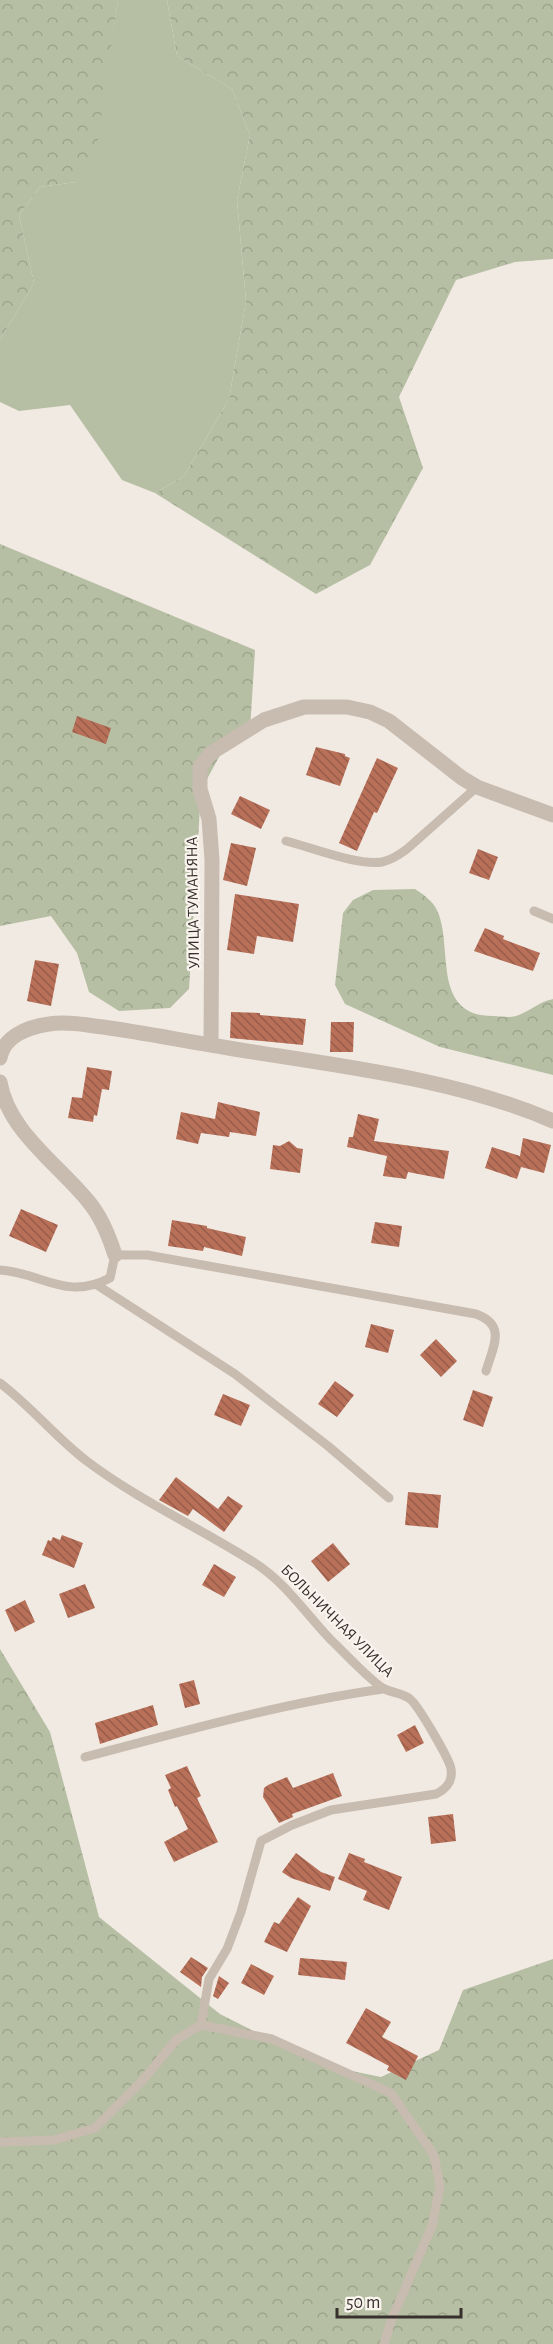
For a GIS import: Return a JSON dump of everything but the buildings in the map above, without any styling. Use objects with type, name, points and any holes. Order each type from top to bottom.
[{"type":"street","name":"УЛИЦА ТУМАНЯНА","points":[[211,1045],[212,860],[209,819],[200,789],[200,767],[211,753],[240,733],[274,717],[304,707],[347,707],[370,712],[388,721],[477,787],[553,815]]},
{"type":"street","points":[[0,1058],[2,1049],[21,1031],[50,1024],[75,1023],[364,1070],[460,1089],[553,1121]]},
{"type":"street","points":[[0,1082],[3,1100],[19,1126],[90,1203],[108,1234],[115,1255]]},
{"type":"lane","points":[[286,841],[365,862],[381,862],[394,858],[407,849],[477,787]]},
{"type":"lane","points":[[534,911],[553,919]]},
{"type":"lane","points":[[0,1270],[80,1289],[97,1285],[110,1278],[115,1255],[147,1255],[476,1314],[487,1318],[494,1326],[496,1337],[486,1371]]},
{"type":"lane","points":[[97,1285],[235,1374],[328,1446],[389,1498]]},
{"type":"lane","name":"БОЛЬНИЧНАЯ УЛИЦА","points":[[0,1383],[22,1400],[54,1435],[89,1463],[155,1506],[256,1563],[281,1582],[330,1639],[383,1689],[410,1699],[428,1725],[451,1768],[450,1781],[445,1789],[436,1794],[373,1806],[332,1810],[292,1825],[261,1841],[241,1912],[227,1949],[209,1979],[201,2025]]},
{"type":"lane","points":[[85,1757],[235,1718],[341,1695],[383,1689]]},
{"type":"lane","points":[[0,2142],[54,2140],[95,2128],[142,2081],[177,2039],[201,2025],[272,2039],[391,2093],[434,2155],[440,2186],[432,2226],[391,2321],[384,2344]]},
{"type":"green space","points":[[0,0],[118,0],[96,154],[76,182],[40,187],[19,215],[34,283],[0,340]]},
{"type":"green space","points":[[118,0],[167,0],[177,56],[232,89],[250,135],[237,200],[246,301],[229,399],[184,476],[155,493],[122,480],[70,405],[19,411],[0,402],[0,340],[34,283],[19,215],[40,187],[76,182],[107,71]]},
{"type":"green space","points":[[167,0],[553,0],[553,259],[515,262],[456,280],[399,397],[423,468],[370,565],[316,594],[155,493],[184,476],[229,399],[246,301],[237,200],[250,135],[232,89],[177,56]]},
{"type":"green space","points":[[0,544],[255,650],[250,730],[225,746],[201,790],[189,989],[170,1008],[119,1011],[89,992],[77,953],[51,916],[0,926]]},
{"type":"green space","points":[[415,889],[430,900],[439,915],[443,930],[448,979],[453,994],[461,1005],[474,1013],[510,1017],[553,999],[553,1075],[440,1047],[345,1004],[335,985],[343,913],[353,900],[373,890]]},
{"type":"green space","points":[[0,1649],[50,1732],[99,1917],[220,2014],[318,2064],[381,2077],[439,2050],[463,1990],[553,1959],[553,2344],[0,2344]]}]
